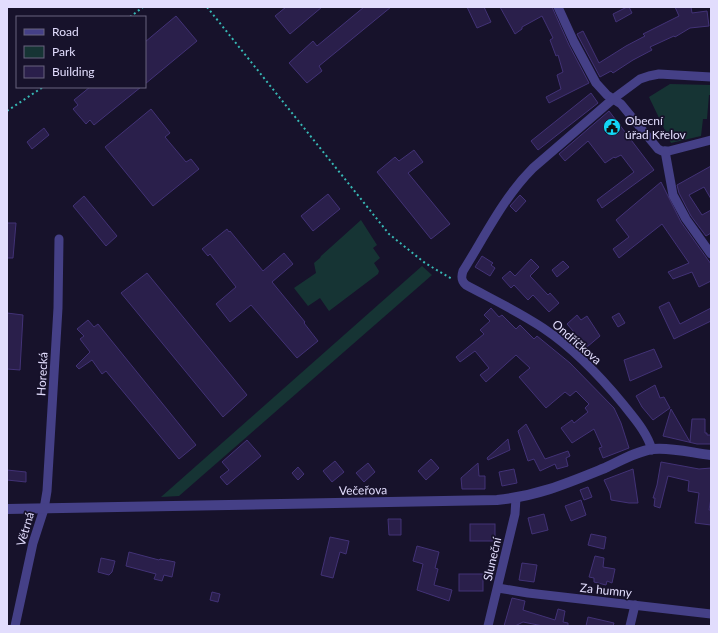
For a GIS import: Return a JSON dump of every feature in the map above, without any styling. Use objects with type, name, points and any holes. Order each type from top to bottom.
[{"type":"street","points":[[558,7],[592,77],[600,88],[624,107],[658,149],[665,151],[711,140]]},
{"type":"street","points":[[462,280],[463,271],[501,208],[521,180],[613,99],[640,79],[654,75],[711,77]]},
{"type":"street","points":[[665,151],[673,195],[686,219],[711,254]]},
{"type":"street","name":"Horecká","points":[[44,509],[47,491],[58,303],[59,239]]},
{"type":"street","name":"Ondříčkova","points":[[462,280],[466,285],[542,327],[572,351],[619,398],[645,432],[652,450]]},
{"type":"street","name":"Večeřova","points":[[7,509],[490,500],[516,498],[548,491],[634,455],[652,450],[665,449],[711,455]]},
{"type":"street","name":"Sluneční","points":[[488,626],[515,514],[516,498]]},
{"type":"street","name":"Větrná","points":[[14,626],[35,534],[44,509]]},
{"type":"street","name":"Za humny","points":[[498,588],[528,593],[711,614]]},
{"type":"street","points":[[630,626],[635,605]]},
{"type":"path","points":[[131,16],[143,7]]},
{"type":"path","points":[[207,7],[389,234],[425,263],[449,278],[462,280]]},
{"type":"path","points":[[7,111],[42,88]]},
{"type":"green space","points":[[670,84],[711,85],[707,119],[703,119],[701,136],[671,143],[649,97]]},
{"type":"green space","points":[[361,220],[377,245],[373,248],[380,258],[374,263],[379,271],[378,274],[329,311],[320,298],[308,306],[294,288],[316,273],[314,263]]},
{"type":"green space","points":[[422,266],[432,275],[179,496],[161,497]]},
{"type":"building","points":[[286,7],[322,7],[290,34],[275,16]]},
{"type":"building","points":[[364,7],[391,7],[319,66],[322,71],[307,83],[289,63],[313,41],[317,46]]},
{"type":"building","points":[[467,7],[484,7],[491,22],[477,28]]},
{"type":"building","points":[[500,7],[552,7],[569,45],[589,83],[549,103],[546,97],[561,89],[557,75],[563,72],[558,55],[556,56],[550,40],[553,38],[542,16],[522,27],[522,29],[515,34]]},
{"type":"building","points":[[629,7],[632,13],[616,22],[613,14]]},
{"type":"building","points":[[675,7],[691,7],[692,13],[707,11],[709,26],[690,28],[675,37],[674,36],[650,47],[652,50],[613,73],[611,71],[600,77],[577,34],[583,31],[599,63],[645,36],[643,34],[679,16]]},
{"type":"building","points":[[176,16],[197,41],[146,83],[146,41]]},
{"type":"building","points":[[89,88],[140,88],[94,125],[90,120],[86,124],[73,109],[78,105],[74,100]]},
{"type":"building","points":[[591,93],[598,103],[538,150],[531,141]]},
{"type":"building","points":[[151,109],[170,133],[165,137],[186,162],[191,159],[199,169],[153,206],[105,147]]},
{"type":"building","points":[[609,111],[654,170],[602,208],[597,200],[634,172],[621,155],[615,158],[614,157],[605,163],[588,141],[565,161],[559,154]]},
{"type":"building","points":[[44,128],[49,135],[32,149],[27,142]]},
{"type":"building","points":[[414,150],[423,162],[408,173],[450,224],[431,239],[377,172],[395,157],[399,161]]},
{"type":"building","points":[[711,166],[711,199],[704,187],[689,195],[702,215],[711,210],[711,233],[706,236],[691,216],[679,193],[677,185]]},
{"type":"building","points":[[661,182],[681,222],[711,264],[711,281],[699,287],[692,272],[673,279],[668,272],[689,263],[662,224],[619,258],[613,249],[629,237],[616,220]]},
{"type":"building","points":[[328,194],[340,209],[313,231],[301,216]]},
{"type":"building","points":[[520,195],[526,201],[516,212],[510,206]]},
{"type":"building","points":[[84,196],[117,236],[106,246],[73,206]]},
{"type":"building","points":[[7,223],[16,223],[13,258],[7,258]]},
{"type":"building","points":[[227,229],[263,271],[284,253],[293,264],[272,282],[305,322],[304,323],[318,341],[297,358],[251,305],[230,322],[216,304],[236,287],[210,254],[208,256],[202,249]]},
{"type":"building","points":[[482,256],[493,263],[491,265],[495,268],[490,276],[475,267]]},
{"type":"building","points":[[531,259],[539,267],[530,276],[548,295],[550,293],[559,303],[549,312],[533,295],[528,300],[514,285],[511,288],[502,278],[510,271],[515,276]]},
{"type":"building","points":[[563,261],[569,267],[557,277],[552,270]]},
{"type":"building","points":[[147,273],[247,395],[223,417],[121,293]]},
{"type":"building","points":[[669,302],[680,324],[711,308],[711,321],[674,339],[659,307]]},
{"type":"building","points":[[491,308],[499,317],[502,315],[516,329],[520,325],[534,339],[537,336],[570,363],[614,408],[621,423],[629,448],[603,458],[599,448],[602,447],[594,429],[572,443],[561,428],[572,420],[574,423],[588,412],[585,408],[589,404],[576,391],[570,396],[565,392],[546,408],[519,377],[530,368],[516,355],[486,382],[480,375],[489,368],[475,351],[460,362],[456,357],[484,334],[480,330],[490,321],[484,315]]},
{"type":"building","points":[[7,313],[23,315],[20,370],[7,369]]},
{"type":"building","points":[[619,313],[625,323],[618,327],[612,317]]},
{"type":"building","points":[[577,315],[581,320],[587,316],[600,336],[587,347],[567,324]]},
{"type":"building","points":[[88,320],[94,327],[98,324],[196,445],[179,459],[106,371],[102,374],[92,360],[79,369],[76,366],[90,352],[80,339],[84,336],[77,329]]},
{"type":"building","points":[[654,349],[662,367],[630,381],[624,360]]},
{"type":"building","points":[[655,385],[660,398],[664,397],[670,408],[653,420],[642,407],[636,396]]},
{"type":"building","points":[[671,409],[690,442],[692,419],[705,419],[705,433],[707,433],[707,435],[711,435],[711,444],[697,444],[663,436]]},
{"type":"building","points":[[526,424],[545,459],[568,451],[570,456],[566,458],[568,466],[557,469],[555,464],[540,471],[534,459],[528,461],[518,431]]},
{"type":"building","points":[[508,439],[510,450],[488,460],[487,458]]},
{"type":"building","points":[[247,440],[261,456],[227,485],[220,477],[229,470],[222,462]]},
{"type":"building","points":[[431,459],[439,468],[426,480],[418,471]]},
{"type":"building","points":[[335,461],[344,472],[332,482],[323,471]]},
{"type":"building","points":[[661,462],[699,469],[711,468],[711,498],[709,510],[711,510],[711,525],[695,523],[699,493],[688,491],[689,481],[668,476],[660,508],[654,506],[655,498],[653,498]]},
{"type":"building","points":[[368,463],[375,472],[364,482],[356,473]]},
{"type":"building","points":[[478,463],[479,476],[485,476],[485,489],[462,489],[461,478]]},
{"type":"building","points":[[298,467],[304,474],[298,480],[292,473]]},
{"type":"building","points":[[514,469],[517,483],[502,486],[499,472]]},
{"type":"building","points":[[633,469],[638,503],[611,500],[610,493],[604,480]]},
{"type":"building","points":[[7,470],[26,472],[26,482],[7,480]]},
{"type":"building","points":[[588,487],[592,497],[584,500],[580,490]]},
{"type":"building","points":[[581,500],[586,515],[571,521],[565,506]]},
{"type":"building","points":[[544,514],[548,530],[532,534],[528,518]]},
{"type":"building","points":[[388,519],[401,519],[401,535],[389,535]]},
{"type":"building","points":[[470,524],[495,524],[495,541],[470,541]]},
{"type":"building","points":[[591,534],[606,537],[604,549],[588,545]]},
{"type":"building","points":[[330,537],[349,541],[346,554],[340,552],[333,578],[321,575]]},
{"type":"building","points":[[417,546],[439,552],[435,568],[438,569],[434,585],[452,590],[449,601],[417,590],[423,564],[413,561]]},
{"type":"building","points":[[129,552],[159,560],[175,562],[172,577],[164,575],[162,581],[154,579],[156,574],[126,566]]},
{"type":"building","points":[[595,556],[604,558],[603,567],[615,569],[612,583],[607,581],[606,585],[594,582],[594,578],[589,577]]},
{"type":"building","points":[[101,558],[115,561],[112,572],[109,575],[98,572]]},
{"type":"building","points":[[522,563],[537,565],[534,582],[519,580]]},
{"type":"building","points":[[459,574],[483,574],[483,591],[459,591]]},
{"type":"building","points":[[212,592],[220,594],[218,602],[210,600]]},
{"type":"building","points":[[512,598],[525,601],[523,610],[555,620],[558,609],[565,611],[563,622],[568,623],[568,626],[543,626],[523,622],[515,626],[504,626]]},
{"type":"building","points":[[588,617],[614,623],[613,626],[586,626]]},
{"type":"place","name":"Obecní úřad Křelov","points":[[612,127]]}]
